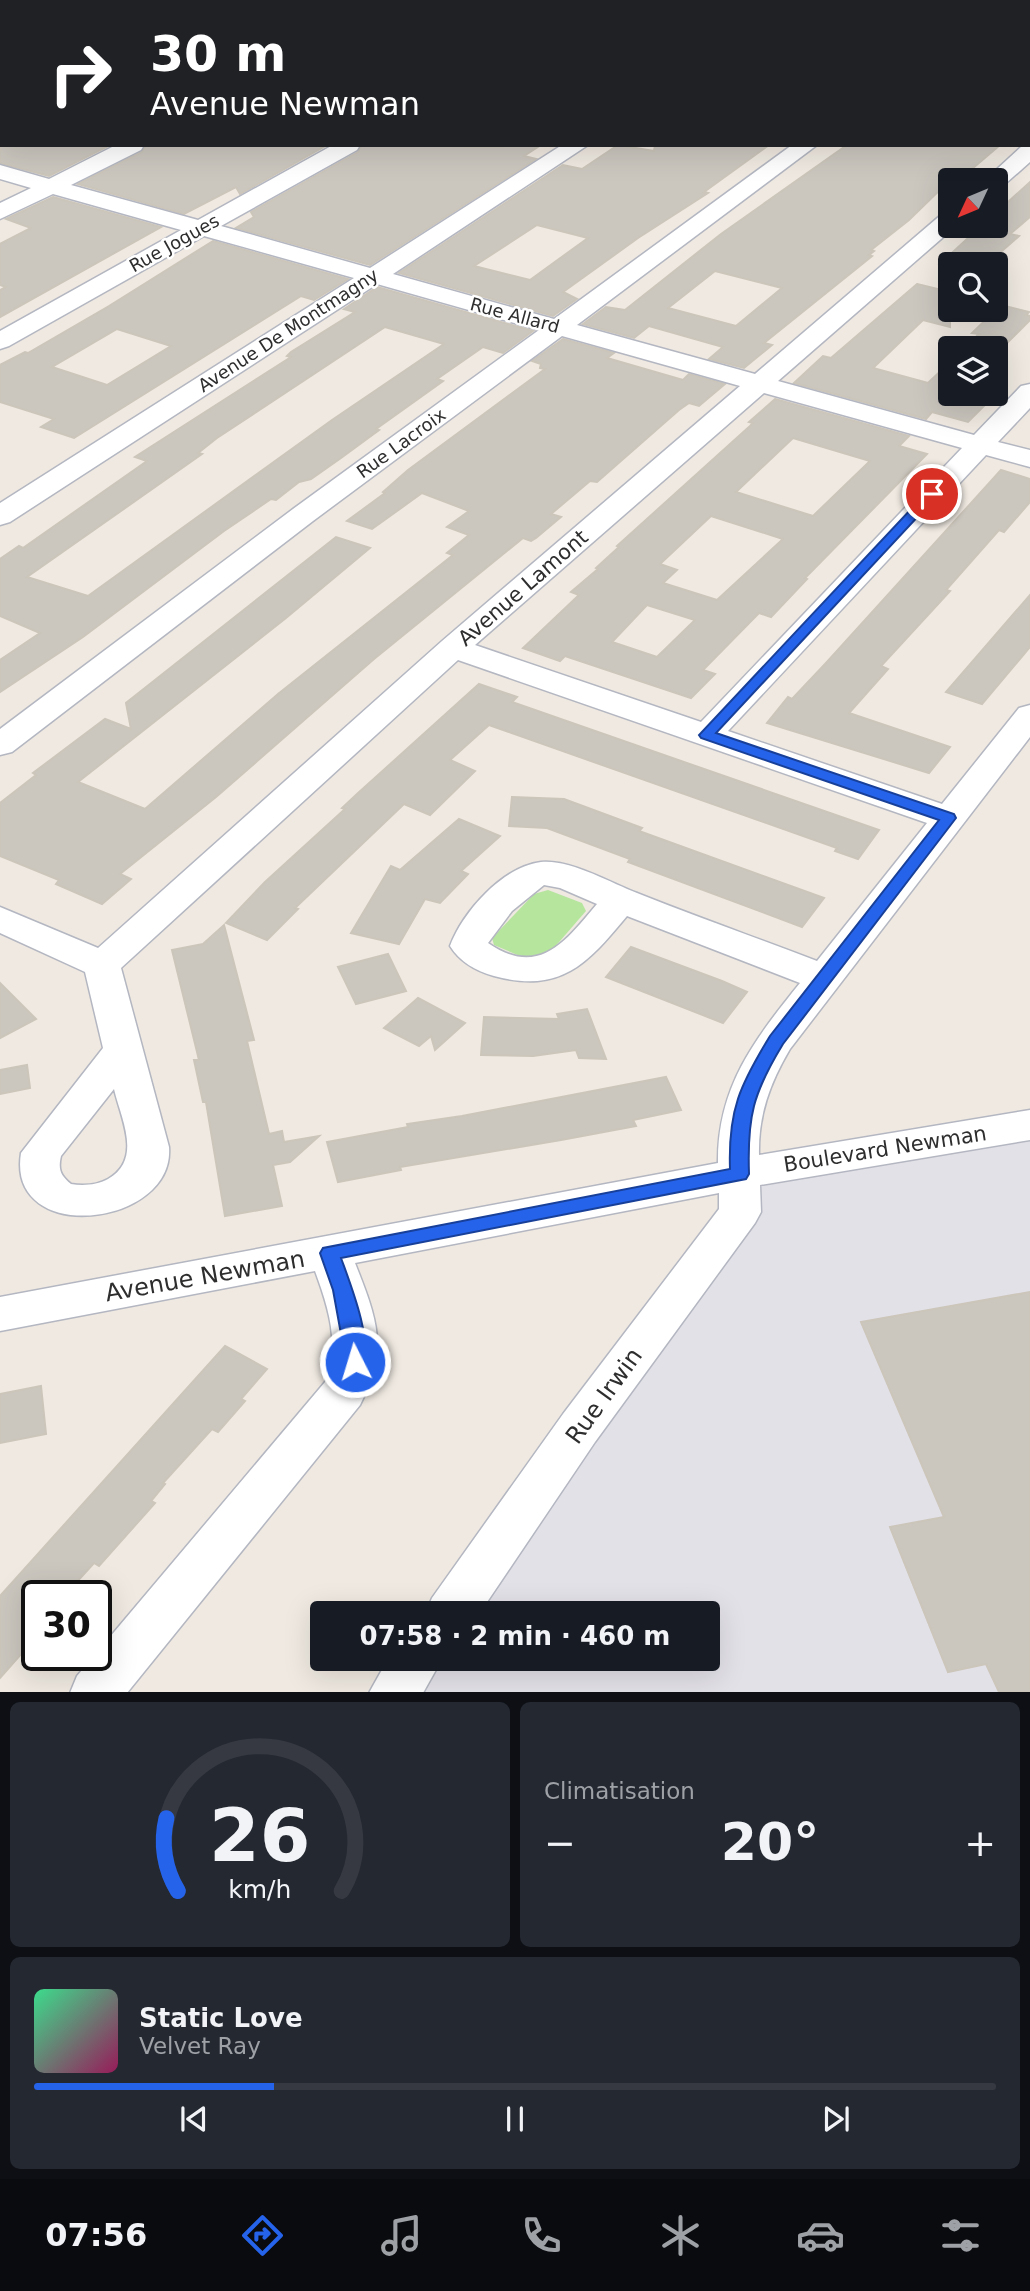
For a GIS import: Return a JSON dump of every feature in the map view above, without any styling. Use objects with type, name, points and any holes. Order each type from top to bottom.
[{"type":"street","points":[[0,212],[129,147]]},
{"type":"street","name":"Rue Jogues","points":[[0,341],[345,147]]},
{"type":"street","name":"Avenue De Montmagny","points":[[0,516],[574,147]]},
{"type":"street","name":"Rue Lacroix","points":[[0,746],[303,515],[804,147]]},
{"type":"street","points":[[1008,169],[1030,150]]},
{"type":"street","name":"Rue Allard","points":[[0,172],[1030,459]]},
{"type":"street","name":"Avenue Lamont","points":[[102,965],[453,648],[938,229]]},
{"type":"street","points":[[707,735],[978,444],[1030,392]]},
{"type":"street","points":[[453,648],[948,818]]},
{"type":"street","name":"Rue Irwin","points":[[459,1601],[579,1428],[740,1212],[738,1136],[743,1107],[757,1072],[776,1040],[1030,715]]},
{"type":"street","points":[[620,900],[824,978]]},
{"type":"street","points":[[0,919],[102,965],[124,1048]]},
{"type":"street","name":"Boulevard Newman","points":[[740,1174],[1030,1125]]},
{"type":"street","name":"Avenue Newman","points":[[0,1314],[740,1174]]},
{"type":"street","points":[[95,1692],[344,1392],[355,1362],[353,1334],[341,1280],[330,1253]]},
{"type":"street","points":[[394,1692],[409,1671]]},
{"type":"shaded area","points":[[1030,1125],[1030,1692],[393,1692],[408,1671],[720,1671],[720,1601],[458,1601],[740,1174]]},
{"type":"green space","points":[[548,890],[582,903],[586,911],[547,956],[527,959],[494,945],[492,938],[534,894]]},
{"type":"building","points":[[0,147],[106,147],[49,176],[0,163]]},
{"type":"building","points":[[145,147],[323,147],[240,194],[236,187],[184,214],[78,184],[142,152]]},
{"type":"building","points":[[361,147],[538,147],[524,156],[536,159],[370,265],[236,228],[254,217],[251,212],[358,152]]},
{"type":"building","points":[[615,147],[654,151],[655,147],[766,147],[704,192],[708,193],[638,238],[563,292],[577,299],[553,316],[399,273],[563,165],[582,169]],"holes":[[[537,225],[588,238],[530,280],[474,266]]]},
{"type":"building","points":[[844,147],[998,147],[973,168],[938,168],[938,192],[909,220],[871,250],[874,251],[869,255],[872,256],[764,343],[772,345],[744,368],[709,359],[723,347],[649,326],[634,338],[583,324],[606,307],[625,310],[721,234]],"holes":[[[715,271],[782,288],[736,326],[668,308]]]},
{"type":"building","points":[[1030,182],[1030,217],[1010,234],[1019,236],[1001,252],[953,252],[968,238],[1008,238],[1008,202]]},
{"type":"building","points":[[53,197],[161,227],[0,317],[0,290],[6,287],[0,285],[0,244],[31,228],[6,219]]},
{"type":"building","points":[[213,241],[348,279],[314,300],[301,296],[74,438],[41,427],[54,419],[0,402],[0,365],[25,352],[28,353]],"holes":[[[117,329],[171,346],[107,385],[52,367]]]},
{"type":"building","points":[[917,284],[938,289],[938,322],[950,322],[950,327],[923,320],[873,368],[928,383],[938,373],[938,406],[984,406],[968,422],[932,412],[926,419],[794,383],[823,356],[831,358]]},
{"type":"building","points":[[377,287],[533,331],[503,353],[483,347],[437,379],[443,381],[341,458],[311,479],[299,482],[276,500],[271,499],[224,531],[83,637],[0,692],[0,660],[40,633],[0,616],[0,559],[19,546],[23,548],[147,461],[135,457],[291,357],[287,356],[355,312],[344,309]],"holes":[[[385,327],[444,344],[332,420],[88,596],[27,577],[202,454],[198,453],[217,438]]]},
{"type":"building","points":[[1008,307],[1029,312],[1026,315],[1030,316],[1030,320],[1008,342],[1008,336],[977,336],[979,334],[972,333],[983,322],[1008,322]]},
{"type":"building","points":[[563,339],[614,353],[607,358],[683,380],[689,374],[725,384],[699,406],[689,403],[679,410],[597,482],[590,481],[551,514],[561,517],[536,538],[531,541],[523,538],[374,659],[216,797],[120,874],[131,879],[102,904],[56,884],[59,880],[0,856],[0,803],[36,775],[33,773],[105,719],[131,729],[126,703],[336,537],[370,548],[78,782],[145,809],[278,694],[453,555],[447,553],[469,535],[447,527],[469,511],[422,493],[372,529],[347,521],[385,493],[383,492],[408,470],[545,369],[540,368],[541,364],[532,361]]},
{"type":"building","points":[[775,399],[909,436],[899,446],[927,454],[805,578],[807,579],[771,617],[759,613],[703,670],[715,674],[691,698],[565,656],[560,661],[523,648],[579,595],[571,592],[598,569],[596,568],[619,547],[617,546],[753,423],[749,422]],"holes":[[[793,438],[870,461],[813,516],[736,492]],[[711,516],[783,539],[717,600],[663,583],[677,570],[660,564]],[[647,605],[695,620],[657,657],[612,642]]]},
{"type":"building","points":[[1001,470],[1030,479],[1030,502],[1004,532],[999,530],[946,590],[950,591],[881,666],[888,669],[849,713],[950,747],[929,773],[767,723],[788,697],[792,699],[826,663]]},
{"type":"building","points":[[1030,595],[1030,647],[982,704],[946,692]]},
{"type":"building","points":[[479,684],[517,697],[512,702],[879,830],[858,859],[835,851],[837,848],[489,725],[450,760],[475,771],[430,815],[404,804],[295,908],[298,909],[267,940],[226,923],[265,882],[345,809],[342,808]]},
{"type":"building","points":[[512,797],[564,799],[642,828],[639,831],[824,898],[802,927],[628,862],[630,859],[547,828],[509,826]]},
{"type":"building","points":[[459,819],[500,836],[461,871],[468,874],[440,903],[425,899],[399,944],[351,933],[391,866],[400,870]]},
{"type":"building","points":[[224,925],[254,1040],[247,1041],[269,1134],[282,1131],[284,1142],[319,1136],[290,1162],[273,1165],[282,1206],[225,1216],[206,1102],[203,1102],[194,1060],[199,1060],[172,950],[203,944]]},
{"type":"building","points":[[631,947],[747,992],[723,1023],[606,977]]},
{"type":"building","points":[[388,954],[406,991],[356,1004],[338,967]]},
{"type":"building","points":[[0,983],[36,1019],[0,1038]]},
{"type":"building","points":[[418,998],[465,1023],[435,1050],[431,1036],[419,1046],[384,1028]]},
{"type":"building","points":[[587,1009],[606,1059],[579,1058],[576,1050],[533,1056],[481,1055],[484,1017],[559,1019],[557,1014]]},
{"type":"building","points":[[27,1065],[30,1088],[0,1094],[0,1070]]},
{"type":"building","points":[[666,1077],[681,1110],[633,1120],[636,1126],[400,1167],[401,1170],[338,1182],[327,1142],[408,1127],[407,1124]]},
{"type":"building","points":[[1030,1292],[1030,1692],[999,1692],[986,1664],[948,1672],[890,1527],[944,1517],[861,1322]]},
{"type":"building","points":[[225,1346],[267,1369],[241,1399],[245,1401],[218,1432],[212,1429],[163,1483],[165,1484],[151,1501],[155,1503],[99,1566],[94,1563],[79,1580],[21,1580],[21,1654],[0,1678],[0,1596]]},
{"type":"building","points":[[41,1386],[46,1434],[0,1443],[0,1394]]},
{"type":"route","points":[[355,1362],[353,1334],[341,1280],[330,1253],[740,1174],[738,1136],[743,1107],[757,1072],[776,1040],[948,818],[707,735],[932,494]]}]
